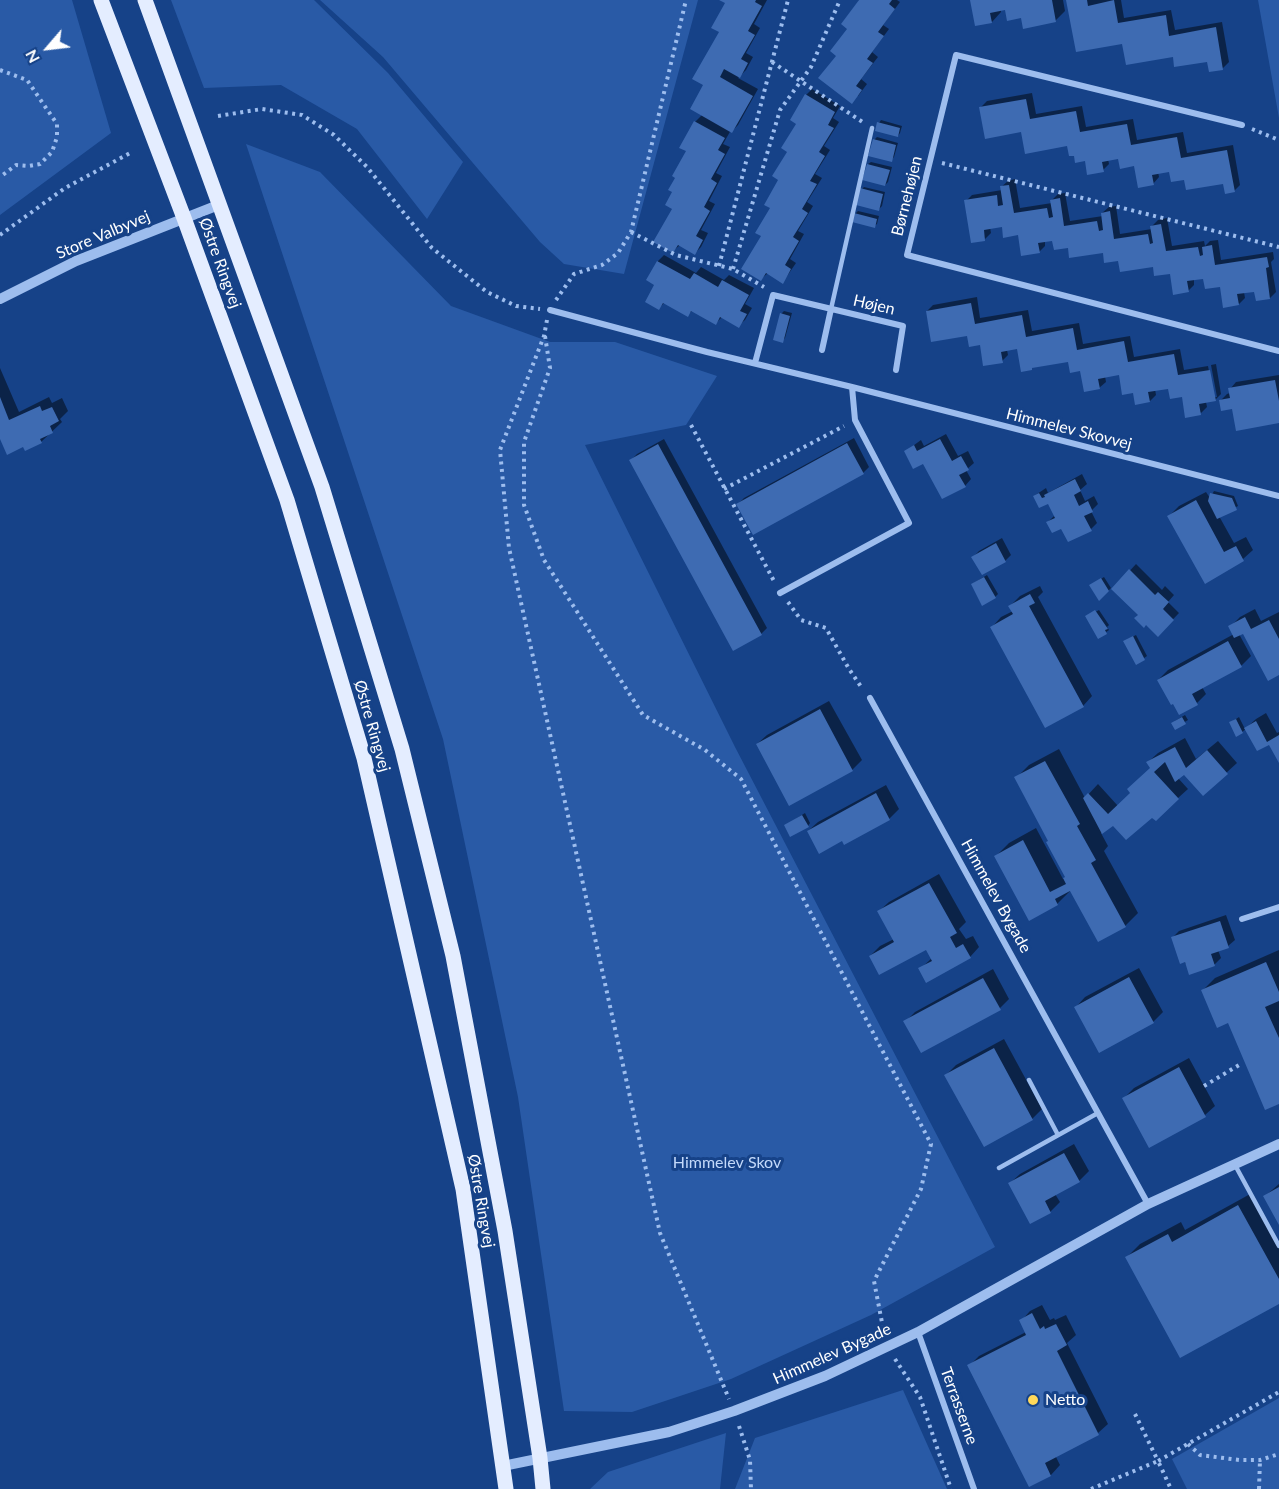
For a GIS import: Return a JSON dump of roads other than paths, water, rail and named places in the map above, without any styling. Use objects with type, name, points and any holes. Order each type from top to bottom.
[{"type":"main road","name":"Østre Ringvej","points":[[101,0],[287,500],[364,758],[463,1189],[506,1489]]},
{"type":"main road","name":"Østre Ringvej","points":[[145,0],[322,487],[402,748],[456,967],[505,1231],[543,1489]]},
{"type":"street","name":"Børnehøjen","points":[[1242,125],[956,55],[907,255],[1279,351]]},
{"type":"street","name":"Store Valbyvej","points":[[0,299],[76,261],[221,204]]},
{"type":"street","name":"Højen","points":[[754,363],[773,295],[903,326],[896,370]]},
{"type":"street","name":"Højen","points":[[822,350],[831,309]]},
{"type":"street","name":"Himmelev Skovvej","points":[[550,310],[707,352],[1279,496]]},
{"type":"street","points":[[780,593],[909,523],[855,420],[852,387]]},
{"type":"street","name":"Himmelev Bygade","points":[[870,698],[1148,1204]]},
{"type":"street","points":[[1242,919],[1279,907]]},
{"type":"street","name":"Himmelev Bygade","points":[[503,1466],[669,1432],[734,1411],[825,1376],[918,1332],[1148,1204],[1279,1144]]},
{"type":"street","name":"Terrasserne","points":[[918,1332],[974,1489]]},
{"type":"lane","points":[[831,309],[872,128]]},
{"type":"lane","points":[[1029,1080],[1058,1135]]},
{"type":"lane","points":[[999,1168],[1098,1113]]},
{"type":"lane","points":[[1235,1165],[1279,1246]]},
{"type":"place","name":"Netto","points":[[1033,1400]]},
{"type":"park label","name":"Himmelev Skov","points":[[727,1163]]}]
